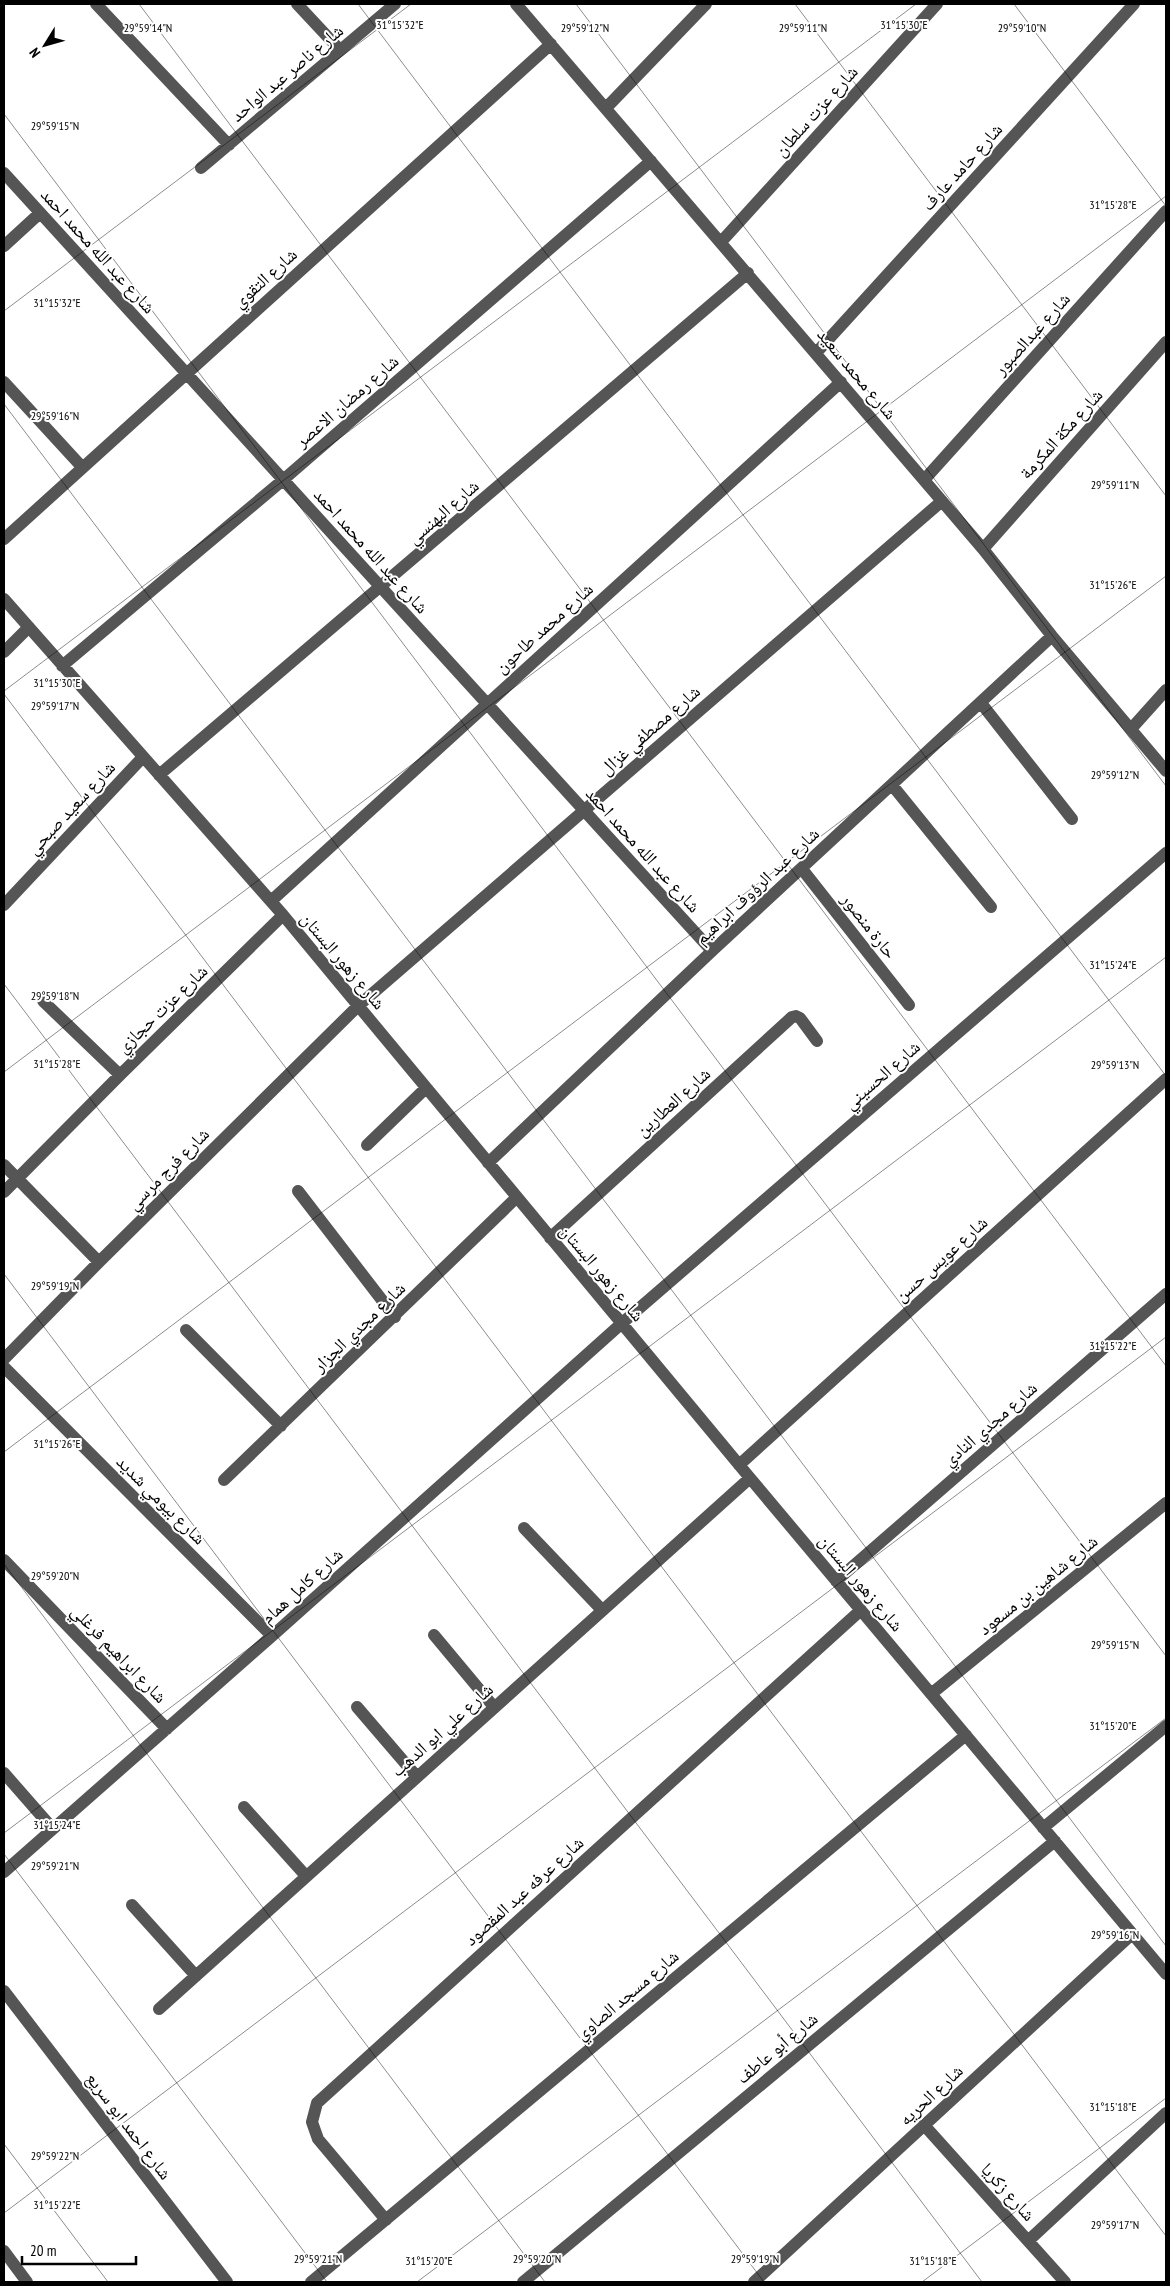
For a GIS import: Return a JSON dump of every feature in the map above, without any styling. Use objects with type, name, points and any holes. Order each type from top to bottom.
[{"type":"street","points":[[96,4],[229,145]]},
{"type":"street","points":[[297,4],[340,50]]},
{"type":"street","name":"شارع ناصر عبد الواحد","points":[[201,168],[395,4]]},
{"type":"street","points":[[606,108],[706,4]]},
{"type":"street","name":"شارع عزت سلطان","points":[[721,242],[937,4]]},
{"type":"street","name":"شارع حامد عارف","points":[[816,353],[1134,4]]},
{"type":"street","name":"شارع محمد سعيد","points":[[519,5],[550,44],[983,549],[1052,636],[1166,771]]},
{"type":"street","name":"شارع التقوي","points":[[4,539],[550,44]]},
{"type":"street","name":"شارع رمضان الاعصر","points":[[62,666],[283,480],[651,160]]},
{"type":"street","name":"شارع عبد الله محمد احمد","points":[[4,173],[712,951]]},
{"type":"street","name":"شارع عبدالصبور","points":[[924,480],[1166,210]]},
{"type":"street","points":[[4,246],[40,213]]},
{"type":"street","name":"شارع البهنسي","points":[[159,775],[381,588],[748,273]]},
{"type":"street","name":"شارع مكة المكرمة","points":[[983,549],[1166,342]]},
{"type":"street","points":[[4,382],[82,467]]},
{"type":"street","name":"شارع محمد طاحون","points":[[271,901],[841,382]]},
{"type":"street","name":"شارع مصطفي غزال","points":[[358,1006],[942,501]]},
{"type":"street","name":"شارع زهور البستان","points":[[4,599],[283,915],[621,1324],[1166,1974]]},
{"type":"street","points":[[4,652],[29,627]]},
{"type":"street","name":"شارع عبد الرؤوف ابراهيم","points":[[488,1163],[712,951],[1052,636]]},
{"type":"street","points":[[1131,729],[1166,690]]},
{"type":"street","points":[[980,703],[1072,819]]},
{"type":"street","name":"شارع سعيد صبحي","points":[[4,905],[143,757]]},
{"type":"street","points":[[892,785],[991,908]]},
{"type":"street","name":"شارع الحسيني","points":[[621,1324],[1166,853]]},
{"type":"street","name":"حارة منصور","points":[[802,869],[908,1005]]},
{"type":"street","name":"شارع عزت حجازي","points":[[4,1192],[283,915]]},
{"type":"street","points":[[43,1000],[120,1075]]},
{"type":"street","name":"شارع فرج مرسي","points":[[4,1360],[99,1262],[358,1006]]},
{"type":"street","name":"شارع العطارين","points":[[550,1238],[792,1017],[800,1018],[817,1041]]},
{"type":"street","name":"شارع عويس حسن","points":[[739,1465],[1166,1079]]},
{"type":"street","points":[[367,1145],[426,1088]]},
{"type":"street","points":[[4,1165],[99,1262]]},
{"type":"street","points":[[298,1191],[395,1317]]},
{"type":"street","name":"شارع مجدي الجزار","points":[[224,1480],[395,1317],[516,1198]]},
{"type":"street","name":"شارع مجدي النادي","points":[[836,1580],[1166,1294]]},
{"type":"street","name":"شارع كامل همام","points":[[4,1872],[272,1636],[621,1324]]},
{"type":"street","points":[[186,1330],[281,1426]]},
{"type":"street","name":"شارع بيومي شديد","points":[[4,1367],[272,1636]]},
{"type":"street","name":"شارع علي ابو الدهب","points":[[159,2009],[750,1478]]},
{"type":"street","name":"شارع شاهين بن مسعود","points":[[931,1694],[1166,1503]]},
{"type":"street","points":[[524,1528],[602,1610]]},
{"type":"street","name":"شارع ابراهيم فرغلي","points":[[4,1560],[167,1729]]},
{"type":"street","name":"شارع عرفه عبد المقصود","points":[[386,2220],[318,2140],[312,2122],[317,2103],[861,1610]]},
{"type":"street","points":[[434,1635],[494,1707]]},
{"type":"street","points":[[357,1707],[417,1777]]},
{"type":"street","points":[[1044,1828],[1165,1731]]},
{"type":"street","name":"شارع مسجد الصاوي","points":[[311,2282],[966,1735]]},
{"type":"street","points":[[4,1773],[53,1829]]},
{"type":"street","points":[[244,1807],[306,1876]]},
{"type":"street","name":"شارع أبو عاطف","points":[[523,2282],[1054,1841]]},
{"type":"street","points":[[132,1906],[196,1976]]},
{"type":"street","name":"شارع الحريه","points":[[754,2282],[1132,1934]]},
{"type":"street","name":"شارع احمد ابو سريع","points":[[4,1991],[227,2282]]},
{"type":"street","points":[[1028,2241],[1166,2113]]},
{"type":"street","name":"شارع زكريا","points":[[924,2125],[1065,2282]]},
{"type":"street","points":[[4,2251],[27,2282]]}]
